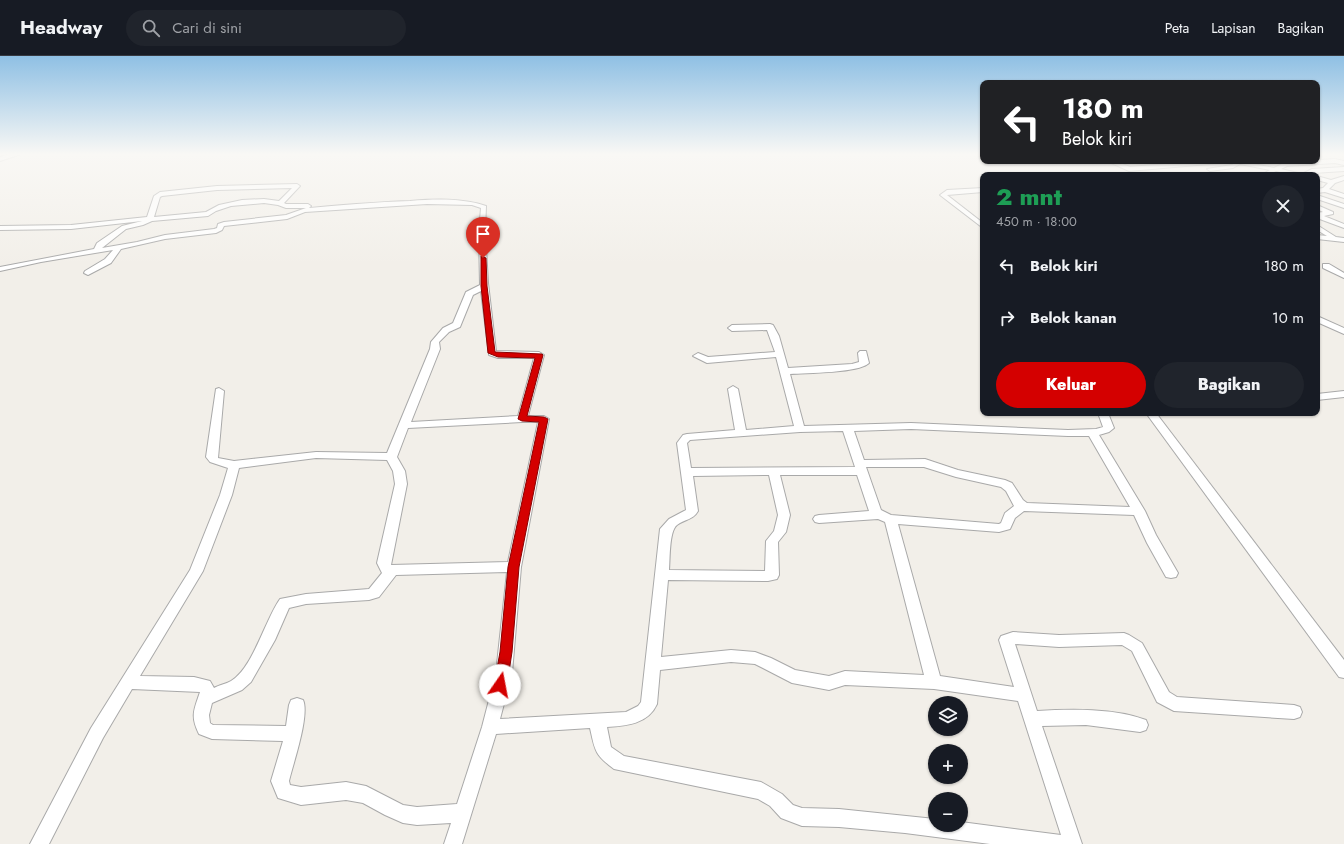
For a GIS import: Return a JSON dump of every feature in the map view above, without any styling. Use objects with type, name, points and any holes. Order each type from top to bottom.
[{"type":"street","points":[[97,251],[100,245],[124,227],[141,224],[150,220],[157,196],[163,193],[187,191]]},
{"type":"street","points":[[280,203],[292,191]]},
{"type":"street","points":[[969,191],[947,192],[943,195],[980,223]]},
{"type":"street","points":[[1327,191],[1344,196]]},
{"type":"street","points":[[1320,198],[1344,206]]},
{"type":"street","points":[[0,228],[71,227],[129,220],[150,220],[208,214],[211,210],[217,207],[241,202],[262,201],[280,203],[285,206],[317,206],[334,208]]},
{"type":"street","points":[[0,269],[36,261],[119,247],[165,236],[216,231],[220,229],[220,225],[224,224],[286,217],[304,210],[447,201],[481,206],[484,209],[482,231],[484,286],[492,353],[498,355],[537,355],[540,357],[522,419]]},
{"type":"street","points":[[1320,208],[1331,213],[1320,215]]},
{"type":"street","points":[[1320,217],[1344,226]]},
{"type":"street","points":[[1320,229],[1340,240]]},
{"type":"street","points":[[1320,237],[1340,240]]},
{"type":"street","points":[[88,273],[108,261],[119,247]]},
{"type":"street","points":[[1326,266],[1344,276]]},
{"type":"street","points":[[391,457],[435,349],[435,342],[446,330],[453,328],[459,322],[469,294],[484,286]]},
{"type":"street","points":[[1320,320],[1344,331]]},
{"type":"street","points":[[732,328],[770,327],[775,336],[800,429]]},
{"type":"street","points":[[785,371],[853,367],[864,363],[863,353]]},
{"type":"street","points":[[698,356],[707,360],[780,354]]},
{"type":"street","points":[[733,389],[741,433]]},
{"type":"street","points":[[219,391],[216,407],[212,457],[214,460],[224,464],[234,465],[316,455],[391,457]]},
{"type":"street","points":[[1320,397],[1344,394]]},
{"type":"street","points":[[490,727],[627,719],[644,711],[649,704],[666,529],[675,519],[687,515],[692,511],[682,443],[687,437],[800,429],[923,426],[1068,433],[1092,432],[1107,430],[1109,428],[1104,416]]},
{"type":"street","points":[[1154,416],[1344,672]]},
{"type":"street","points":[[405,425],[544,419],[514,567],[504,673],[490,727],[453,844]]},
{"type":"street","points":[[847,427],[860,468],[884,517],[934,682]]},
{"type":"street","points":[[1092,432],[1139,511],[1153,542],[1171,573]]},
{"type":"street","points":[[391,457],[398,470],[401,484],[384,563],[386,569],[514,567]]},
{"type":"street","points":[[686,472],[774,472],[925,463],[956,473],[1005,484],[1009,486],[1022,506]]},
{"type":"street","points":[[39,844],[97,733],[196,571],[226,495],[234,465]]},
{"type":"street","points":[[662,575],[772,575],[770,548],[772,541],[780,532],[784,515],[774,472]]},
{"type":"street","points":[[819,519],[884,517],[999,528],[1006,526],[1008,516],[1022,506],[1139,511]]},
{"type":"street","points":[[206,698],[237,685],[246,677],[270,636],[280,610],[285,603],[306,598],[369,595],[374,593],[392,570]]},
{"type":"street","points":[[1073,844],[1006,640],[1013,638],[1060,641],[1124,639],[1137,647],[1163,696],[1174,704],[1294,712]]},
{"type":"street","points":[[653,664],[731,656],[744,657],[766,662],[792,676],[829,683],[846,678],[934,682],[1024,695]]},
{"type":"street","points":[[127,682],[201,684],[208,689],[202,709],[202,724],[205,729],[212,732],[293,734]]},
{"type":"street","points":[[297,705],[293,734],[280,781],[284,792],[301,796],[346,791],[366,795],[403,814],[417,816],[463,813]]},
{"type":"street","points":[[1033,719],[1098,717],[1140,725]]},
{"type":"street","points":[[597,720],[601,741],[605,752],[620,762],[761,791],[776,800],[787,812],[802,817],[839,818],[905,824],[1062,844]]},
{"type":"route","points":[[483,258],[484,286],[492,353],[498,355],[539,355],[540,357],[522,419],[544,419],[514,567],[504,673],[500,685]]}]
